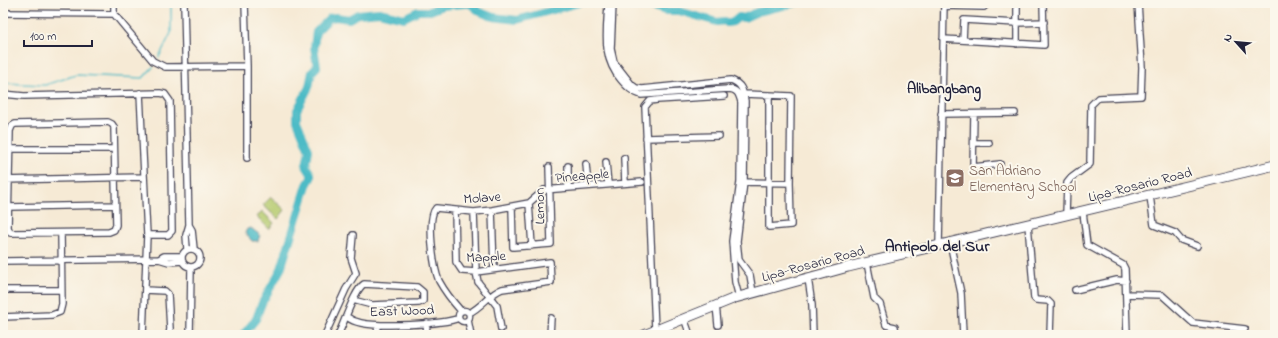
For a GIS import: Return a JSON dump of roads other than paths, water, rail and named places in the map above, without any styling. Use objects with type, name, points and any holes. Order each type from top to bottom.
[{"type":"main road","name":"Lipa-Rosario Road","points":[[644,335],[655,329],[739,297],[808,278],[939,245],[1083,212],[1275,165]]},
{"type":"street","points":[[114,3],[114,14],[158,65],[165,68],[247,66]]},
{"type":"street","points":[[184,3],[189,225],[186,236],[187,249],[182,258],[185,266],[196,266],[200,259],[199,253],[194,249],[187,249]]},
{"type":"street","points":[[245,3],[247,158]]},
{"type":"street","points":[[939,245],[944,4],[984,7],[988,3]]},
{"type":"street","points":[[1017,3],[1017,44]]},
{"type":"street","points":[[943,39],[1044,45],[1043,3]]},
{"type":"street","points":[[1066,215],[1067,183],[1071,178],[1090,164],[1091,105],[1098,98],[1141,96],[1142,68],[1138,3]]},
{"type":"street","points":[[610,5],[611,49],[614,62],[618,69],[636,88],[642,89],[731,80],[740,85],[745,101],[742,182],[737,241],[742,266],[750,275],[753,293]]},
{"type":"street","points":[[610,5],[607,49],[609,64],[614,72],[633,92],[641,95],[728,88],[734,89],[739,94],[741,102],[742,182],[732,241],[734,268],[739,297]]},
{"type":"street","points":[[3,13],[114,14]]},
{"type":"street","points":[[963,40],[964,20],[1017,23],[1044,22]]},
{"type":"street","points":[[3,94],[24,96],[140,93],[165,94],[170,100],[172,231],[168,236],[147,235]]},
{"type":"street","points":[[140,93],[147,235],[143,335]]},
{"type":"street","points":[[744,94],[769,95],[791,96],[791,225],[769,227],[769,95]]},
{"type":"street","points":[[655,329],[645,112],[647,104],[650,101],[724,96]]},
{"type":"street","points":[[941,114],[1015,114]]},
{"type":"street","points":[[974,114],[973,167],[1000,164]]},
{"type":"street","points":[[108,122],[112,124],[114,128],[116,224],[112,231],[10,233],[8,227],[10,149],[10,131],[12,126],[15,124],[108,122]]},
{"type":"street","points":[[646,138],[719,136]]},
{"type":"street","points":[[974,143],[989,143]]},
{"type":"street","points":[[10,149],[114,149]]},
{"type":"street","points":[[624,158],[625,183]]},
{"type":"street","points":[[606,162],[608,184]]},
{"type":"street","points":[[586,164],[588,186]]},
{"type":"street","points":[[568,166],[568,188]]},
{"type":"street","name":"Lemon","points":[[532,246],[551,244],[551,189],[549,167]]},
{"type":"street","points":[[3,180],[144,177]]},
{"type":"street","name":"Pineapple","points":[[529,203],[539,192],[551,189],[642,182]]},
{"type":"street","points":[[742,182],[790,183]]},
{"type":"street","points":[[1150,196],[1154,225],[1175,233],[1181,240],[1198,246]]},
{"type":"street","points":[[512,207],[513,247],[532,246],[529,203]]},
{"type":"street","name":"Molave","points":[[461,311],[439,280],[435,265],[432,217],[436,208],[474,212],[512,207],[529,203]]},
{"type":"street","points":[[9,207],[115,205]]},
{"type":"street","name":"Mapple","points":[[455,210],[456,262],[462,271],[476,272],[550,262],[551,282],[502,289],[489,298]]},
{"type":"street","points":[[492,210],[494,269]]},
{"type":"street","points":[[474,212],[476,272],[478,282],[489,298],[497,306],[501,329]]},
{"type":"street","points":[[1083,212],[1087,245],[1122,265],[1125,269],[1127,294],[1127,335]]},
{"type":"street","points":[[1028,224],[1034,298],[1036,300],[1048,301],[1051,304],[1050,335]]},
{"type":"street","points":[[189,225],[192,230],[194,249]]},
{"type":"street","points":[[3,317],[56,314],[60,312],[62,304],[61,233]]},
{"type":"street","points":[[325,335],[346,289],[356,273],[351,258],[353,235]]},
{"type":"street","points":[[950,243],[961,293],[963,335]]},
{"type":"street","points":[[3,261],[146,260],[159,259],[164,256],[182,258]]},
{"type":"street","points":[[867,263],[874,298],[880,304],[884,322],[886,325],[895,327],[896,335]]},
{"type":"street","points":[[734,268],[742,266]]},
{"type":"street","points":[[190,335],[191,267]]},
{"type":"street","points":[[808,278],[814,335]]},
{"type":"street","points":[[1075,290],[1117,280],[1126,281]]},
{"type":"street","points":[[338,335],[353,300],[361,286],[366,284],[417,287],[423,292],[423,301],[419,303],[372,305],[353,300]]},
{"type":"street","points":[[3,290],[61,290]]},
{"type":"street","points":[[145,290],[165,291],[168,294],[170,329],[168,335]]},
{"type":"street","points":[[1127,294],[1162,295],[1193,323],[1245,328]]},
{"type":"street","points":[[471,335],[468,320],[470,313],[480,307],[489,298]]},
{"type":"street","points":[[716,305],[718,326]]},
{"type":"street","points":[[468,320],[463,321],[459,318],[461,311],[466,310],[470,313]]},
{"type":"street","name":"East Wood","points":[[347,317],[358,323],[378,325],[426,323],[459,318]]},
{"type":"street","points":[[550,335],[551,318]]},
{"type":"street","points":[[684,318],[690,335]]},
{"type":"street","points":[[426,323],[426,335]]},
{"type":"street","points":[[377,335],[378,325]]},
{"type":"street","points":[[664,326],[667,335]]},
{"type":"water","points":[[251,228],[260,235],[258,241],[252,241],[245,233],[247,229]]},
{"type":"waterway","points":[[159,57],[171,33],[171,3]]},
{"type":"waterway","points":[[243,335],[256,319],[262,303],[281,269],[307,185],[311,178],[311,174],[306,166],[309,150],[297,121],[297,110],[309,87],[312,72],[317,67],[314,47],[316,32],[330,18],[336,17],[349,19],[358,14],[379,12],[404,18],[418,11],[430,11],[442,6],[470,4],[480,12],[493,17],[517,20],[579,3]]},
{"type":"waterway","points":[[626,3],[644,4],[665,11],[679,11],[717,22],[725,21],[727,23],[733,22],[739,17],[744,18],[757,12],[795,3]]},
{"type":"waterway","points":[[3,83],[45,85],[76,75],[143,78],[153,67]]},
{"type":"place","name":"San Adriano Elementary School","points":[[955,178]]},
{"type":"district","name":"Alibangbang","points":[[944,88]]},
{"type":"district","name":"Antipolo del Sur","points":[[937,245]]}]
